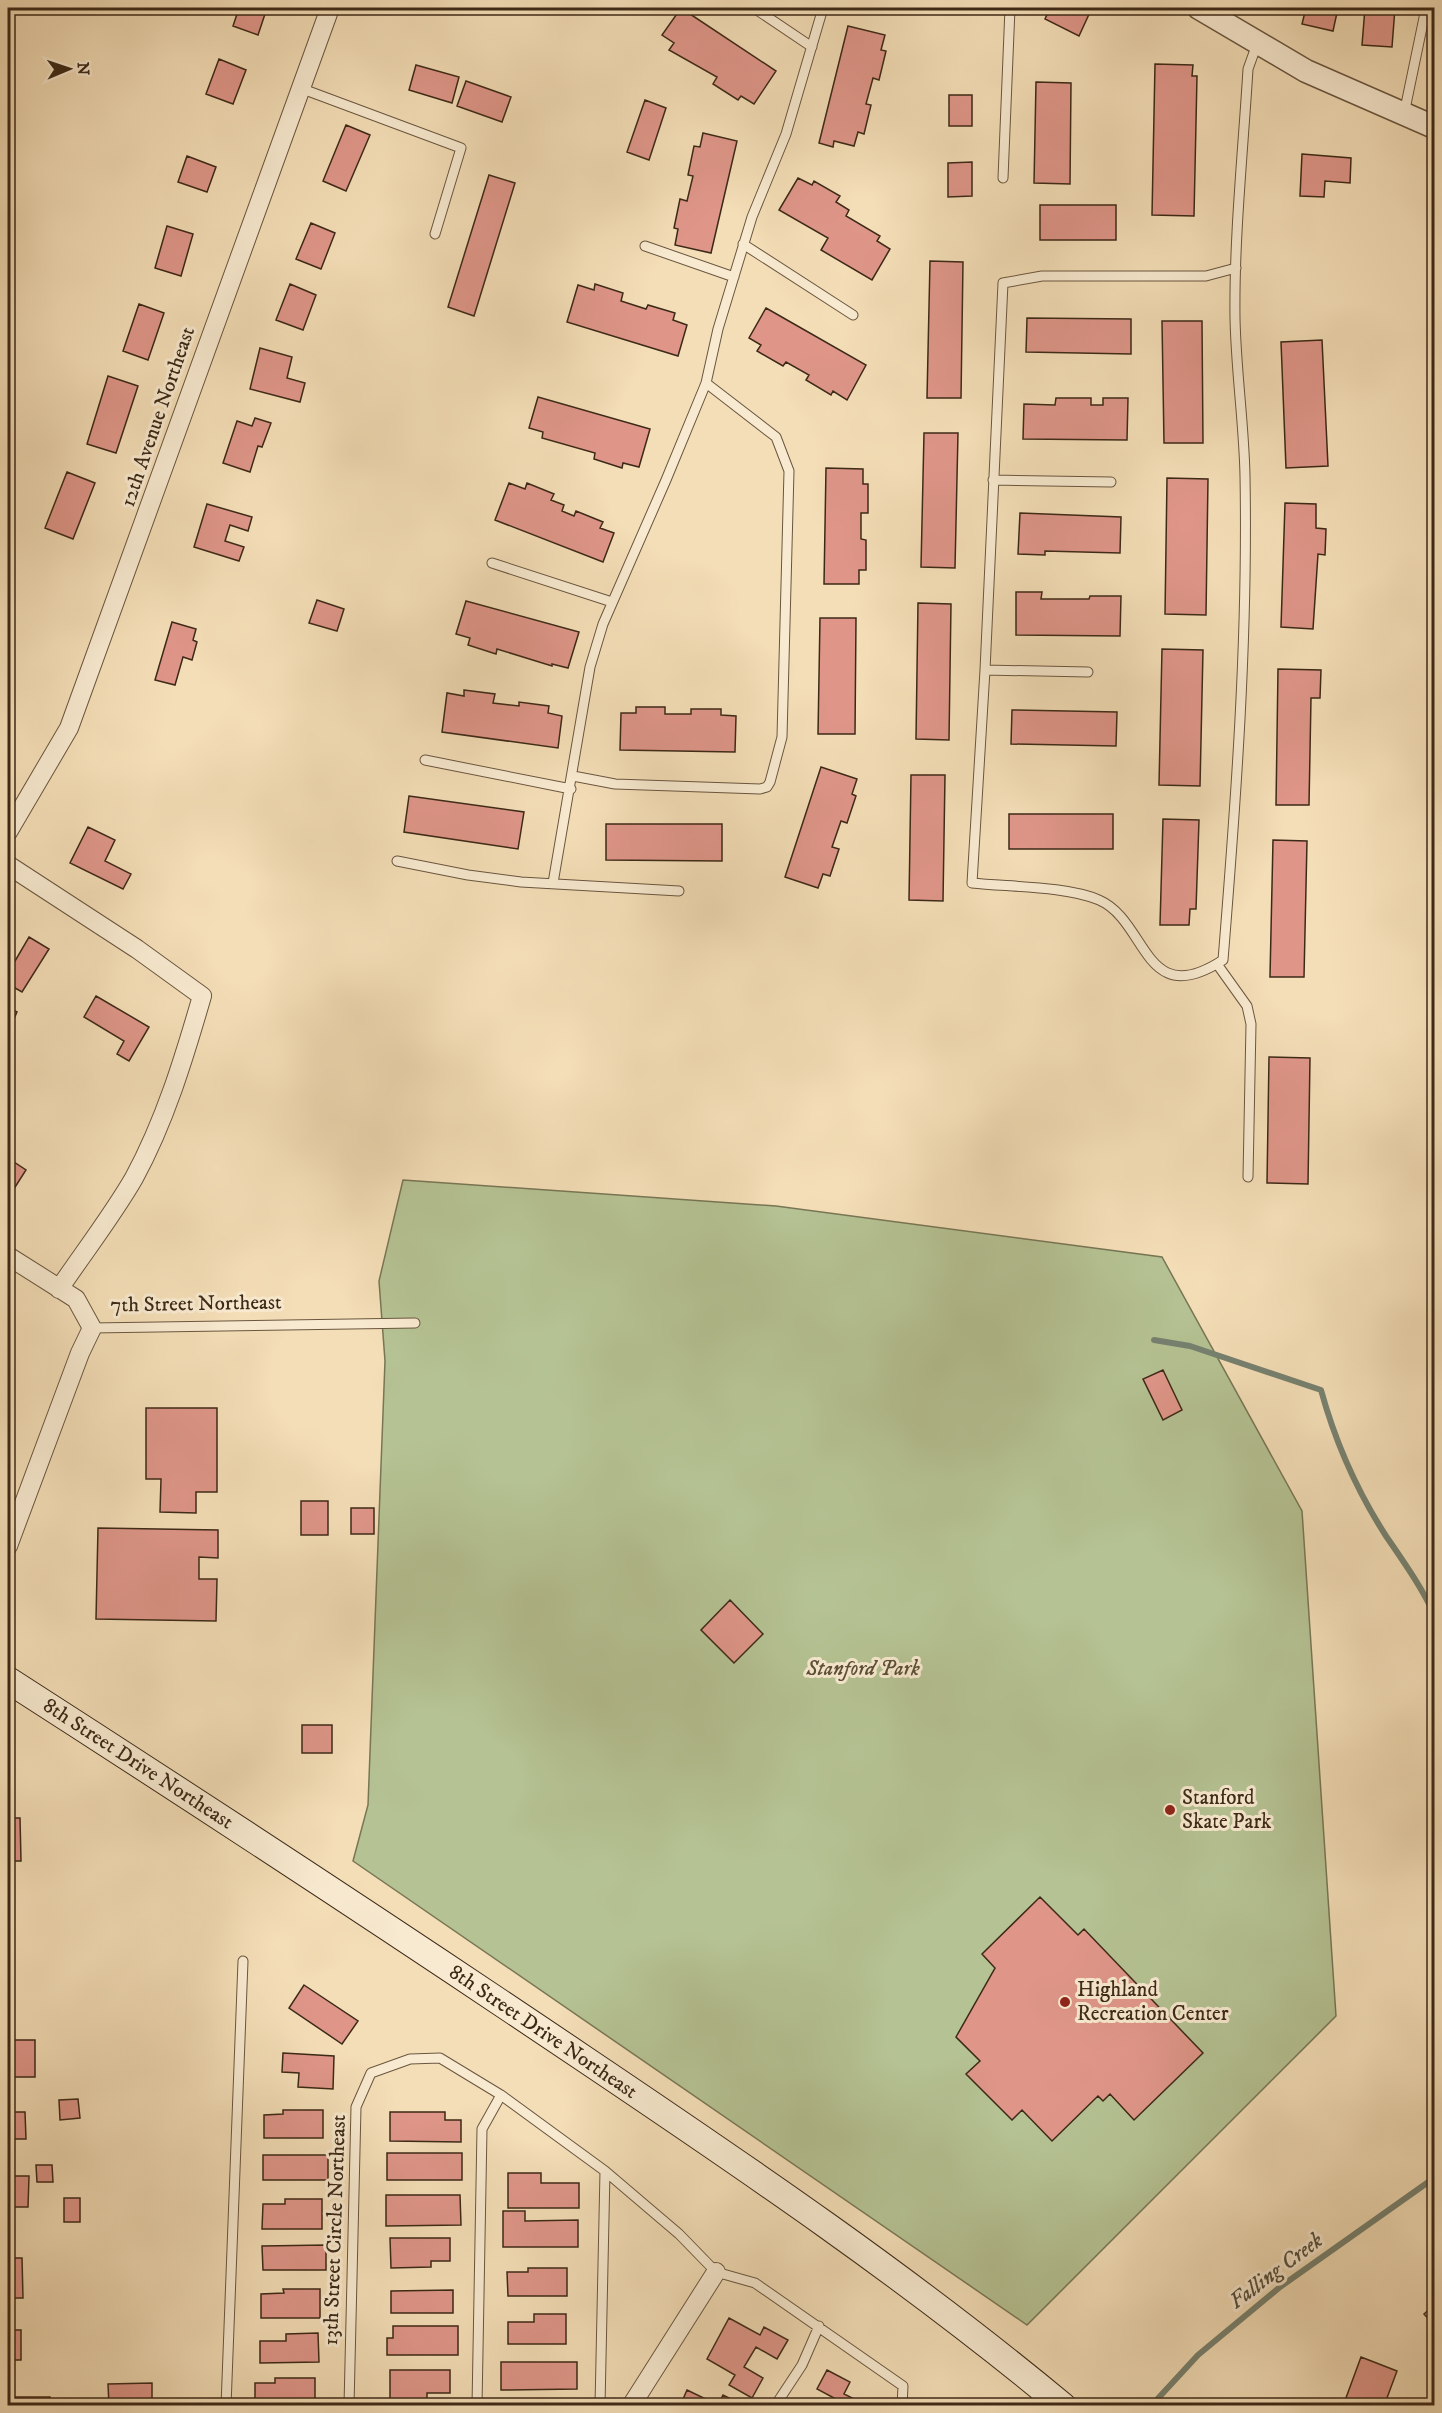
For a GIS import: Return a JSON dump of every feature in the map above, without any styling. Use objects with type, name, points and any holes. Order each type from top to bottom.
[{"type":"main road","name":"8th Street Drive Northeast","points":[[8,1680],[432,1957],[785,2194],[954,2317],[1063,2406]]},
{"type":"street","name":"12th Avenue Northeast","points":[[8,832],[50,763],[72,718],[330,8]]},
{"type":"street","points":[[1199,8],[1257,44],[1337,87],[1434,128]]},
{"type":"street","points":[[8,865],[137,949],[202,996],[184,1056],[152,1143],[133,1179],[60,1289]]},
{"type":"street","name":"7th Street Northeast","points":[[8,1256],[76,1299],[92,1328]]},
{"type":"street","points":[[8,1546],[80,1353],[92,1328]]},
{"type":"street","points":[[631,2406],[716,2272]]},
{"type":"lane","points":[[754,8],[812,47]]},
{"type":"lane","points":[[552,884],[571,789],[590,667],[612,602],[666,480],[705,383],[743,244],[767,176],[786,134],[823,8]]},
{"type":"lane","points":[[1003,178],[1010,8]]},
{"type":"lane","points":[[1404,115],[1426,8]]},
{"type":"lane","points":[[1236,268],[1206,276],[1042,276],[1003,283],[985,670],[972,883],[1086,895],[1113,907],[1147,956],[1168,973],[1196,974],[1223,960],[1233,839],[1243,639],[1245,475],[1235,318],[1236,268],[1248,69],[1257,44]]},
{"type":"lane","points":[[300,88],[461,148],[435,234]]},
{"type":"lane","points":[[743,244],[854,315]]},
{"type":"lane","points":[[645,246],[734,277]]},
{"type":"lane","points":[[573,776],[615,784],[760,789],[767,787],[770,782],[782,737],[789,471],[776,437],[705,383]]},
{"type":"lane","points":[[993,480],[1111,482]]},
{"type":"lane","points":[[492,563],[612,602]]},
{"type":"lane","points":[[985,670],[1088,672]]},
{"type":"lane","points":[[425,760],[571,789]]},
{"type":"lane","points":[[397,861],[468,875],[552,884],[679,891]]},
{"type":"lane","points":[[1217,964],[1247,1006],[1251,1023],[1248,1177]]},
{"type":"lane","name":"7th Street Northeast","points":[[92,1328],[415,1323]]},
{"type":"lane","points":[[226,2406],[243,1960]]},
{"type":"lane","name":"13th Street Circle Northeast","points":[[349,2406],[356,2107],[371,2073],[410,2059],[440,2058],[501,2095],[605,2171],[678,2234],[716,2272],[755,2283],[903,2386],[902,2406]]},
{"type":"lane","points":[[477,2406],[482,2129],[501,2095]]},
{"type":"lane","points":[[600,2406],[605,2171]]},
{"type":"lane","points":[[775,2406],[801,2365],[819,2326]]},
{"type":"green space","name":"Stanford Park","points":[[403,1180],[776,1206],[1162,1257],[1302,1511],[1336,2016],[1027,2325],[353,1861],[368,1805],[385,1361],[379,1281]]},
{"type":"building","points":[[239,8],[267,8],[258,35],[233,26]]},
{"type":"building","points":[[396,8],[423,8],[423,11],[396,13]]},
{"type":"building","points":[[681,8],[776,71],[754,104],[741,96],[738,100],[713,84],[717,77],[669,50],[674,43],[662,35]]},
{"type":"building","points":[[1050,8],[1091,10],[1079,36],[1045,19]]},
{"type":"building","points":[[1306,8],[1338,8],[1333,31],[1302,24]]},
{"type":"building","points":[[1365,8],[1395,8],[1392,47],[1362,45]]},
{"type":"building","points":[[848,26],[885,35],[881,50],[886,51],[879,80],[873,78],[866,104],[871,105],[864,134],[858,132],[854,146],[834,141],[833,147],[819,143]]},
{"type":"building","points":[[219,59],[246,70],[233,104],[206,94]]},
{"type":"building","points":[[1155,64],[1193,65],[1192,76],[1197,76],[1194,216],[1152,215]]},
{"type":"building","points":[[416,65],[459,77],[452,103],[409,90]]},
{"type":"building","points":[[466,81],[511,97],[502,122],[457,106]]},
{"type":"building","points":[[1036,82],[1071,83],[1070,184],[1034,183]]},
{"type":"building","points":[[949,95],[972,95],[972,126],[949,126]]},
{"type":"building","points":[[645,100],[666,108],[649,160],[627,152]]},
{"type":"building","points":[[346,125],[370,135],[346,191],[323,181]]},
{"type":"building","points":[[703,133],[737,141],[711,253],[675,245],[678,229],[674,228],[680,199],[687,201],[693,176],[688,175],[694,146],[700,147]]},
{"type":"building","points":[[1302,154],[1351,158],[1350,183],[1325,181],[1324,197],[1300,196]]},
{"type":"building","points":[[187,156],[216,167],[207,192],[178,182]]},
{"type":"building","points":[[972,162],[972,196],[948,197],[948,163]]},
{"type":"building","points":[[489,175],[515,183],[474,316],[448,307]]},
{"type":"building","points":[[798,178],[812,185],[814,181],[840,196],[836,202],[849,210],[846,216],[880,236],[877,241],[890,249],[872,280],[821,250],[828,238],[779,210]]},
{"type":"building","points":[[1040,205],[1116,205],[1116,240],[1040,240]]},
{"type":"building","points":[[311,223],[335,233],[321,269],[296,259]]},
{"type":"building","points":[[167,226],[193,234],[181,276],[155,268]]},
{"type":"building","points":[[930,261],[963,262],[961,398],[927,398]]},
{"type":"building","points":[[290,284],[316,295],[303,330],[276,320]]},
{"type":"building","points":[[595,284],[623,293],[621,301],[646,309],[648,305],[675,313],[673,320],[687,325],[678,356],[567,322],[578,285],[594,290]]},
{"type":"building","points":[[139,304],[164,313],[148,360],[123,351]]},
{"type":"building","points":[[766,308],[866,365],[847,400],[833,391],[831,395],[806,380],[809,375],[786,362],[783,366],[757,351],[761,345],[749,338]]},
{"type":"building","points":[[1027,318],[1131,319],[1131,354],[1026,352]]},
{"type":"building","points":[[1162,321],[1202,321],[1203,443],[1164,443]]},
{"type":"building","points":[[1322,340],[1328,466],[1286,468],[1281,342]]},
{"type":"building","points":[[260,348],[292,357],[287,378],[305,383],[300,402],[250,389]]},
{"type":"building","points":[[108,376],[138,386],[116,453],[87,444]]},
{"type":"building","points":[[538,397],[650,429],[639,467],[623,463],[622,468],[594,459],[595,453],[542,438],[543,432],[529,428]]},
{"type":"building","points":[[1056,398],[1091,398],[1091,405],[1103,405],[1103,398],[1128,398],[1127,440],[1023,439],[1024,404],[1055,405]]},
{"type":"building","points":[[255,418],[271,423],[262,447],[258,446],[250,472],[223,463],[237,421],[252,426]]},
{"type":"building","points":[[924,433],[958,433],[955,568],[921,567]]},
{"type":"building","points":[[826,468],[863,469],[863,484],[868,484],[868,513],[861,513],[861,539],[866,540],[866,570],[859,570],[859,584],[824,584]]},
{"type":"building","points":[[67,472],[95,483],[73,539],[45,528]]},
{"type":"building","points":[[1167,478],[1208,479],[1206,615],[1165,614]]},
{"type":"building","points":[[509,483],[525,489],[527,483],[554,494],[551,500],[564,505],[562,511],[574,516],[576,511],[603,522],[600,528],[614,533],[603,562],[495,520]]},
{"type":"building","points":[[1285,503],[1316,504],[1316,528],[1326,529],[1325,555],[1318,554],[1313,629],[1281,627]]},
{"type":"building","points":[[207,504],[252,517],[248,531],[230,525],[225,541],[244,547],[239,561],[194,547]]},
{"type":"building","points":[[1020,513],[1121,517],[1120,553],[1045,551],[1045,555],[1018,554]]},
{"type":"building","points":[[1016,592],[1042,592],[1041,599],[1121,596],[1120,636],[1016,635]]},
{"type":"building","points":[[317,600],[344,609],[337,631],[309,623]]},
{"type":"building","points":[[466,601],[579,632],[568,668],[552,664],[552,666],[497,649],[496,654],[468,645],[470,638],[456,634]]},
{"type":"building","points":[[918,603],[951,604],[949,740],[916,739]]},
{"type":"building","points":[[820,618],[856,618],[855,734],[818,734]]},
{"type":"building","points":[[172,622],[196,629],[193,640],[197,642],[192,660],[183,657],[175,685],[155,680]]},
{"type":"building","points":[[1162,649],[1203,650],[1200,786],[1159,785]]},
{"type":"building","points":[[1278,669],[1321,670],[1320,698],[1311,698],[1309,805],[1276,805]]},
{"type":"building","points":[[464,690],[495,694],[493,703],[519,706],[519,702],[549,706],[548,713],[562,716],[558,748],[442,732],[447,693],[464,696]]},
{"type":"building","points":[[636,707],[665,707],[665,714],[691,714],[691,709],[721,709],[721,715],[736,716],[735,752],[620,750],[621,713],[636,713]]},
{"type":"building","points":[[1012,710],[1117,712],[1116,746],[1011,744]]},
{"type":"building","points":[[821,767],[857,779],[852,794],[856,796],[847,823],[841,821],[832,847],[839,849],[830,876],[823,874],[818,888],[785,877]]},
{"type":"building","points":[[911,775],[945,775],[943,901],[909,900]]},
{"type":"building","points":[[409,796],[524,812],[518,849],[404,832]]},
{"type":"building","points":[[1009,814],[1113,814],[1113,849],[1009,849]]},
{"type":"building","points":[[1163,819],[1199,820],[1196,909],[1190,909],[1189,925],[1160,925]]},
{"type":"building","points":[[606,824],[722,824],[722,861],[606,860]]},
{"type":"building","points":[[88,827],[115,840],[105,861],[131,874],[123,889],[70,863]]},
{"type":"building","points":[[1273,840],[1307,841],[1304,977],[1270,977]]},
{"type":"building","points":[[29,937],[49,949],[22,992],[8,984],[8,973]]},
{"type":"building","points":[[96,996],[149,1027],[129,1061],[117,1054],[124,1041],[84,1017]]},
{"type":"building","points":[[8,1008],[17,1012],[9,1030],[8,1030]]},
{"type":"building","points":[[1269,1057],[1310,1058],[1308,1184],[1267,1183]]},
{"type":"building","points":[[8,1158],[26,1170],[10,1195],[8,1193]]},
{"type":"building","points":[[1163,1370],[1182,1410],[1163,1420],[1143,1379]]},
{"type":"building","points":[[146,1408],[217,1408],[217,1492],[196,1492],[196,1513],[160,1512],[161,1479],[146,1479]]},
{"type":"building","points":[[301,1501],[328,1501],[328,1535],[301,1535]]},
{"type":"building","points":[[351,1508],[374,1508],[374,1534],[351,1534]]},
{"type":"building","points":[[98,1528],[218,1530],[218,1558],[199,1557],[199,1579],[217,1579],[216,1621],[96,1619]]},
{"type":"building","points":[[730,1600],[763,1634],[734,1663],[701,1630]]},
{"type":"building","points":[[302,1725],[332,1725],[332,1753],[302,1753]]},
{"type":"building","points":[[8,1811],[9,1818],[20,1818],[21,1861],[8,1861]]},
{"type":"building","name":"Highland Recreation Center","points":[[1040,1897],[1078,1935],[1084,1929],[1203,2053],[1134,2120],[1110,2094],[1103,2101],[1098,2096],[1052,2141],[1022,2110],[1012,2120],[966,2074],[980,2061],[956,2037],[995,1968],[982,1954]]},
{"type":"building","points":[[304,1985],[358,2021],[342,2044],[289,2008]]},
{"type":"building","points":[[8,2040],[35,2040],[35,2077],[8,2077]]},
{"type":"building","points":[[283,2053],[334,2056],[333,2089],[298,2087],[299,2073],[282,2072]]},
{"type":"building","points":[[78,2099],[80,2118],[60,2120],[59,2100]]},
{"type":"building","points":[[283,2110],[323,2110],[323,2138],[264,2138],[264,2115],[283,2114]]},
{"type":"building","points":[[8,2112],[25,2112],[26,2139],[8,2139]]},
{"type":"building","points":[[390,2112],[445,2112],[445,2120],[461,2120],[461,2142],[390,2141]]},
{"type":"building","points":[[387,2153],[462,2153],[462,2180],[387,2180]]},
{"type":"building","points":[[263,2155],[328,2155],[328,2180],[263,2180]]},
{"type":"building","points":[[36,2165],[52,2165],[53,2182],[37,2182]]},
{"type":"building","points":[[508,2173],[541,2173],[541,2183],[579,2183],[579,2208],[508,2208]]},
{"type":"building","points":[[8,2176],[29,2176],[28,2207],[8,2207]]},
{"type":"building","points":[[386,2195],[460,2195],[461,2225],[386,2226]]},
{"type":"building","points":[[64,2198],[80,2198],[80,2222],[64,2222]]},
{"type":"building","points":[[285,2199],[322,2199],[322,2229],[262,2229],[263,2204],[285,2204]]},
{"type":"building","points":[[503,2211],[525,2211],[525,2221],[578,2220],[578,2247],[503,2247]]},
{"type":"building","points":[[390,2238],[450,2238],[450,2261],[431,2261],[431,2267],[391,2268]]},
{"type":"building","points":[[326,2245],[326,2270],[263,2270],[262,2246]]},
{"type":"building","points":[[8,2258],[22,2258],[23,2298],[8,2298]]},
{"type":"building","points":[[528,2268],[567,2268],[567,2296],[508,2296],[507,2272],[528,2272]]},
{"type":"building","points":[[283,2289],[320,2289],[320,2318],[261,2318],[261,2294],[284,2293]]},
{"type":"building","points":[[453,2290],[453,2313],[391,2313],[391,2291]]},
{"type":"building","points":[[1434,2305],[1434,2325],[1424,2314]]},
{"type":"building","points":[[534,2314],[566,2314],[566,2344],[508,2344],[508,2322],[534,2322]]},
{"type":"building","points":[[729,2318],[760,2335],[764,2327],[788,2340],[777,2359],[756,2347],[744,2367],[763,2378],[752,2398],[729,2385],[735,2375],[707,2359]]},
{"type":"building","points":[[393,2326],[458,2326],[458,2355],[387,2355],[387,2338],[393,2338]]},
{"type":"building","points":[[8,2330],[21,2330],[21,2360],[8,2360]]},
{"type":"building","points":[[318,2333],[319,2362],[260,2363],[260,2341],[286,2341],[286,2334]]},
{"type":"building","points":[[1361,2357],[1397,2371],[1384,2406],[1343,2406]]},
{"type":"building","points":[[501,2362],[577,2362],[577,2389],[501,2390]]},
{"type":"building","points":[[390,2370],[450,2370],[450,2393],[427,2393],[427,2401],[390,2401]]},
{"type":"building","points":[[827,2370],[850,2382],[844,2394],[868,2406],[832,2406],[836,2399],[817,2389]]},
{"type":"building","points":[[275,2378],[315,2378],[315,2406],[255,2406],[255,2383],[275,2383]]},
{"type":"building","points":[[152,2383],[152,2406],[109,2406],[108,2384]]},
{"type":"building","points":[[687,2390],[718,2405],[723,2395],[745,2406],[680,2406]]},
{"type":"building","points":[[8,2397],[50,2397],[50,2406],[8,2406]]},
{"type":"waterway","points":[[1154,1340],[1190,1346],[1321,1390],[1340,1447],[1356,1483],[1375,1519],[1418,1584],[1434,1614]]},
{"type":"waterway","name":"Falling Creek","points":[[1151,2406],[1198,2355],[1280,2287],[1434,2178]]},
{"type":"place","name":"Stanford Skate Park","points":[[1170,1810]]},
{"type":"place","name":"Highland Recreation Center","points":[[1065,2002]]}]
